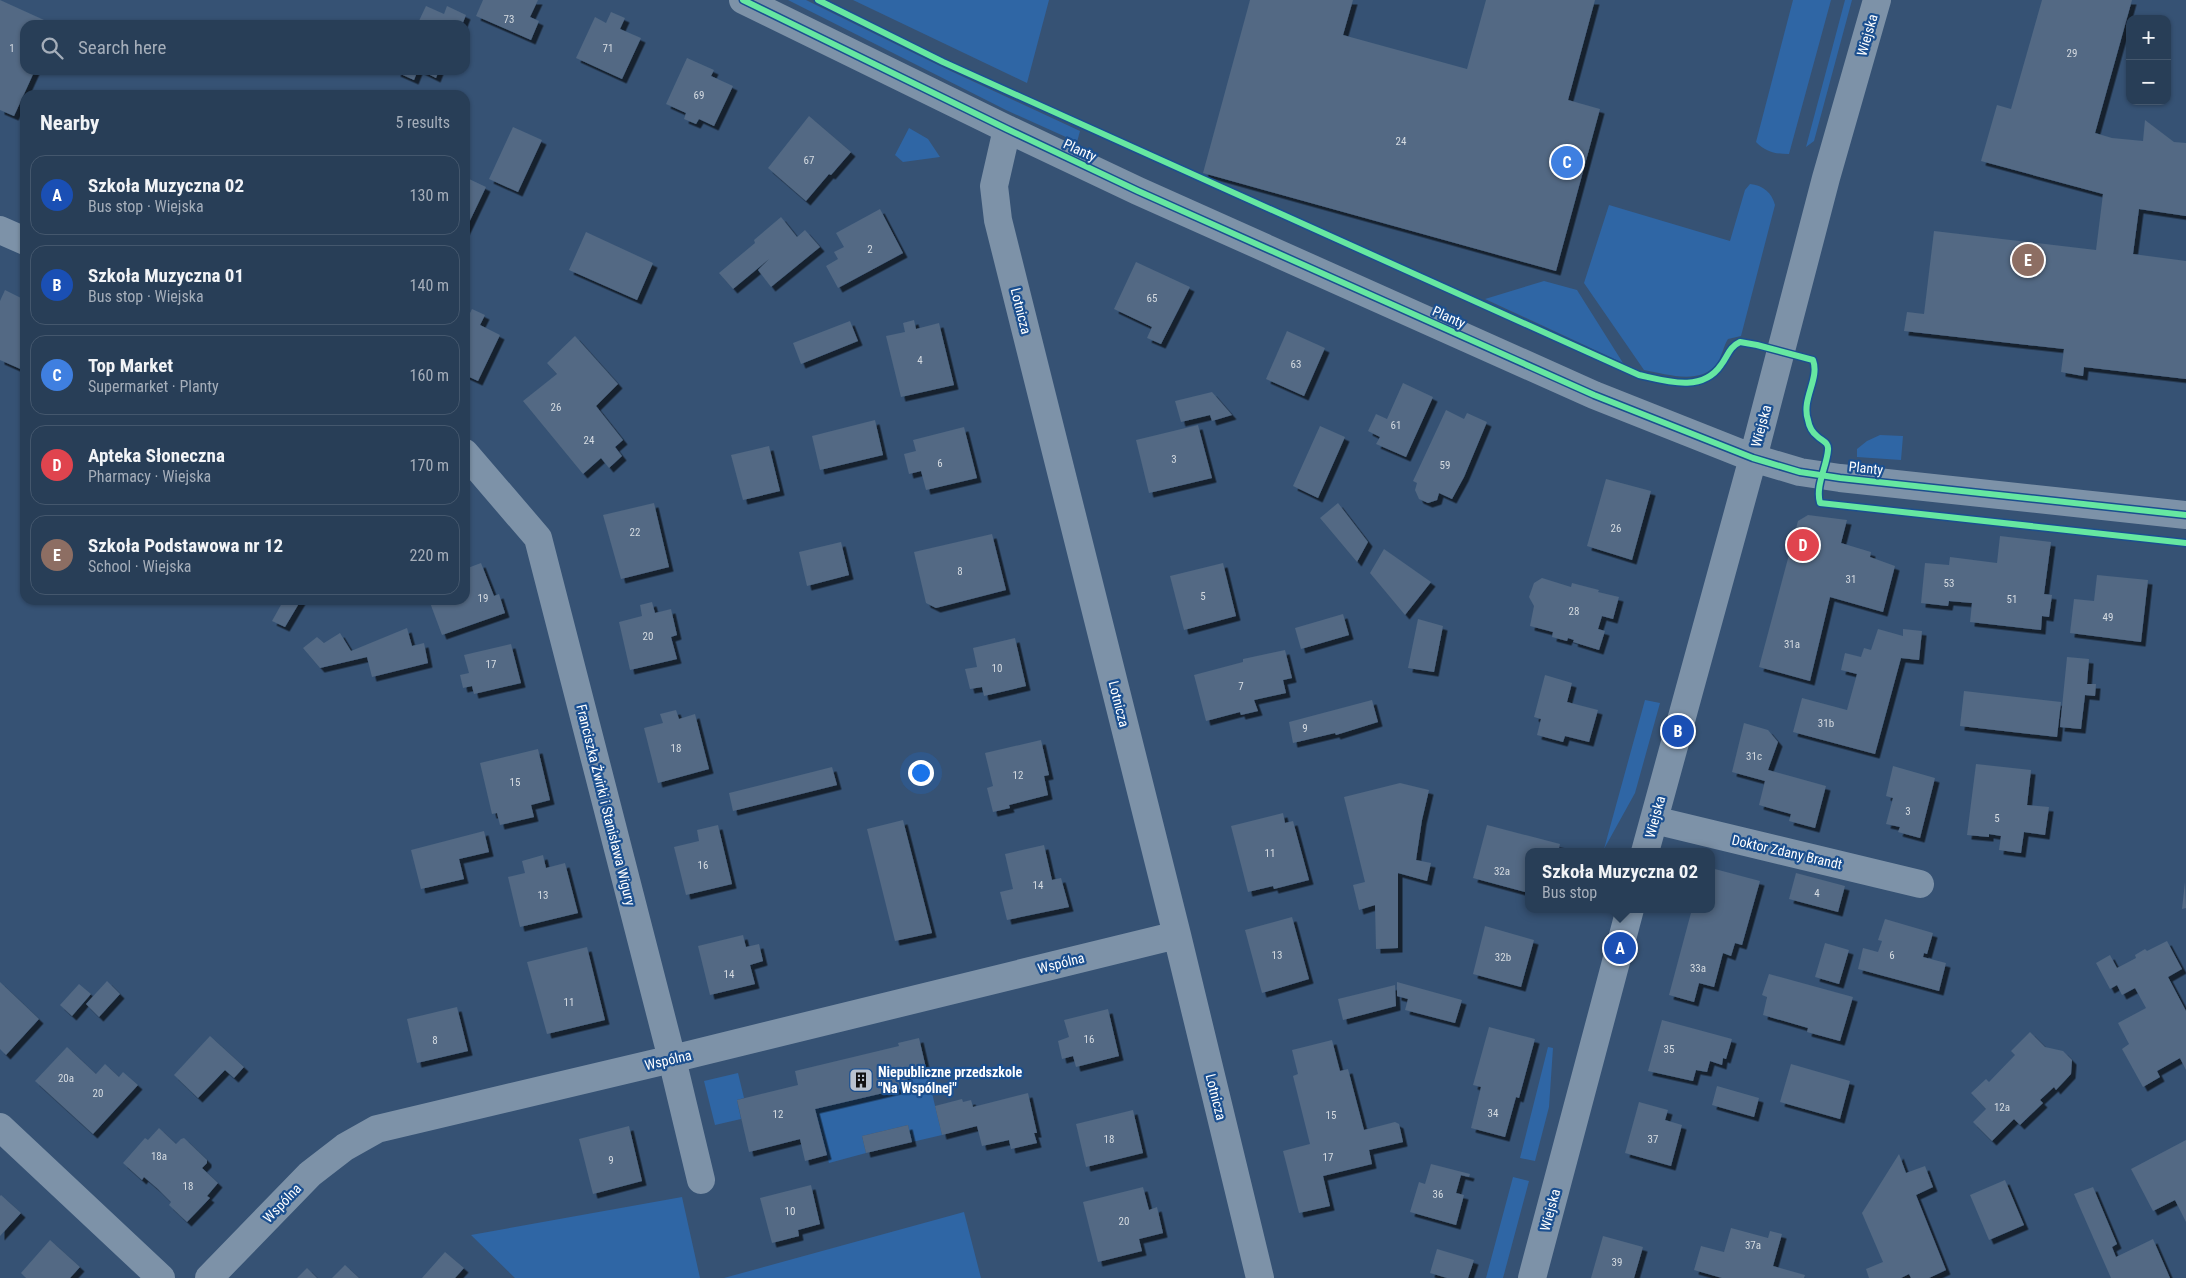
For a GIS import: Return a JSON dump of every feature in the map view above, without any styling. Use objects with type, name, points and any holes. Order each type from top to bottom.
[{"type":"street","name":"Planty","points":[[743,0],[1138,191],[1594,396],[1753,458],[1800,472],[1840,478],[2186,515]]},
{"type":"street","name":"Wiejska","points":[[1646,848],[1753,458],[1826,178],[1877,0]]},
{"type":"street","name":"Lotnicza","points":[[1007,129],[994,186],[998,220],[1177,935],[1260,1278]]},
{"type":"street","points":[[0,230],[20,240]]},
{"type":"street","name":"Franciszka Żwirki i Stanisława Wigury","points":[[470,458],[538,538],[672,1059],[701,1180]]},
{"type":"street","name":"Doktor Zdany Brandt","points":[[1654,820],[1920,884]]},
{"type":"street","name":"Wiejska","points":[[1532,1278],[1629,913]]},
{"type":"street","name":"Wspólna","points":[[209,1278],[310,1174],[346,1147],[377,1129],[1177,935]]},
{"type":"street","points":[[0,1127],[161,1278]]},
{"type":"shaded area","points":[[788,0],[806,0],[940,66],[1080,131],[1077,142],[1006,110]]},
{"type":"shaded area","points":[[853,0],[1049,0],[1027,83]]},
{"type":"shaded area","points":[[1793,0],[1831,0],[1789,154],[1784,154],[1767,150],[1756,142]]},
{"type":"shaded area","points":[[1845,0],[1852,0],[1814,141],[1806,147]]},
{"type":"shaded area","points":[[909,128],[928,139],[940,157],[903,162],[895,155]]},
{"type":"shaded area","points":[[1750,184],[1766,190],[1772,197],[1775,205],[1741,336],[1728,339],[1716,365],[1701,375],[1682,376],[1644,370],[1584,283],[1609,205],[1730,241],[1745,190]]},
{"type":"shaded area","points":[[1544,281],[1577,290],[1623,363],[1485,299]]},
{"type":"shaded area","points":[[1880,435],[1903,436],[1901,460],[1857,457],[1857,449],[1867,441]]},
{"type":"shaded area","points":[[1645,700],[1660,703],[1635,793],[1604,848]]},
{"type":"shaded area","points":[[1548,1047],[1553,1048],[1549,1107],[1535,1161],[1520,1158]]},
{"type":"shaded area","points":[[926,1068],[942,1135],[912,1142],[908,1125],[862,1136],[866,1153],[829,1163],[815,1109],[909,1087],[906,1073]]},
{"type":"shaded area","points":[[738,1073],[744,1098],[737,1100],[741,1119],[715,1125],[704,1081]]},
{"type":"shaded area","points":[[1513,1177],[1529,1181],[1503,1278],[1486,1278]]},
{"type":"shaded area","points":[[682,1197],[700,1278],[515,1278],[471,1235]]},
{"type":"shaded area","points":[[964,1212],[981,1278],[724,1278]]},
{"type":"building","points":[[0,0],[44,20],[20,20],[20,75],[33,75],[26,90],[20,90],[20,103],[14,116],[0,110]]},
{"type":"building","points":[[483,0],[538,0],[530,17],[539,21],[531,40],[476,16]]},
{"type":"building","points":[[1250,0],[1353,0],[1343,35],[1467,69],[1486,0],[1595,0],[1568,100],[1600,109],[1556,271],[1203,173]]},
{"type":"building","points":[[2042,0],[2132,0],[2128,15],[2126,15],[2126,22],[2095,133],[2112,138],[2143,141],[2145,120],[2174,142],[2186,143],[2186,216],[2139,209],[2133,254],[2186,261],[2186,379],[2084,367],[2083,376],[2061,372],[2064,349],[1904,331],[1907,312],[1924,314],[1934,231],[2096,250],[2103,194],[1981,161],[1997,105],[2011,109]]},
{"type":"building","points":[[426,6],[444,14],[447,6],[466,15],[464,20],[419,20]]},
{"type":"building","points":[[611,12],[625,18],[620,29],[641,38],[622,79],[576,58],[595,17],[606,23]]},
{"type":"building","points":[[687,58],[714,70],[711,76],[733,86],[714,126],[699,119],[696,124],[684,119],[686,113],[666,104]]},
{"type":"building","points":[[403,75],[416,75],[414,80]]},
{"type":"building","points":[[809,116],[851,152],[806,201],[768,168]]},
{"type":"building","points":[[513,127],[542,140],[518,192],[489,179]]},
{"type":"building","points":[[470,179],[486,187],[470,221]]},
{"type":"building","points":[[880,209],[903,253],[838,288],[826,266],[838,259],[834,252],[844,247],[836,233]]},
{"type":"building","points":[[781,217],[797,237],[805,230],[820,247],[771,287],[758,270],[769,259],[733,289],[719,273],[755,243],[754,240]]},
{"type":"building","points":[[586,232],[653,263],[637,300],[569,270]]},
{"type":"building","points":[[1136,262],[1190,287],[1161,344],[1147,338],[1152,327],[1114,309]]},
{"type":"building","points":[[5,290],[20,298],[20,369],[0,360],[0,301]]},
{"type":"building","points":[[472,309],[485,315],[480,325],[500,335],[478,381],[470,377],[470,313]]},
{"type":"building","points":[[914,320],[916,329],[939,323],[954,385],[901,397],[886,336],[905,332],[903,323]]},
{"type":"building","points":[[850,321],[858,341],[801,364],[793,343]]},
{"type":"building","points":[[1287,331],[1325,348],[1304,396],[1266,379]]},
{"type":"building","points":[[575,336],[618,384],[596,406],[623,440],[615,447],[622,456],[609,468],[601,458],[583,474],[523,401],[557,374],[547,363]]},
{"type":"building","points":[[1403,383],[1433,397],[1406,457],[1376,444],[1380,437],[1368,431],[1376,414],[1387,419]]},
{"type":"building","points":[[1212,392],[1232,415],[1212,421],[1210,415],[1181,422],[1175,401]]},
{"type":"building","points":[[1446,410],[1464,419],[1467,413],[1487,422],[1464,477],[1452,499],[1439,493],[1437,500],[1428,503],[1419,499],[1415,490],[1417,483],[1413,481]]},
{"type":"building","points":[[875,420],[883,455],[820,470],[812,436]]},
{"type":"building","points":[[1198,425],[1212,478],[1149,493],[1136,440]]},
{"type":"building","points":[[1320,426],[1345,437],[1318,498],[1293,486]]},
{"type":"building","points":[[964,427],[977,478],[926,490],[921,471],[909,474],[904,454],[916,451],[913,440]]},
{"type":"building","points":[[769,446],[780,491],[743,500],[731,455]]},
{"type":"building","points":[[1606,479],[1651,491],[1632,560],[1587,546]]},
{"type":"building","points":[[654,503],[669,567],[621,579],[603,515]]},
{"type":"building","points":[[1338,503],[1368,542],[1357,562],[1320,518]]},
{"type":"building","points":[[1808,515],[1847,520],[1841,543],[1871,552],[1870,557],[1895,566],[1883,612],[1830,597],[1810,681],[1759,667],[1798,521]]},
{"type":"building","points":[[992,534],[1006,590],[936,608],[926,603],[914,552]]},
{"type":"building","points":[[2000,536],[2051,542],[2044,594],[2052,595],[2049,617],[2042,616],[2041,630],[1970,622],[1972,603],[1949,601],[1948,606],[1921,603],[1925,563],[1949,565],[1950,557],[1997,563]]},
{"type":"building","points":[[841,542],[849,575],[807,586],[799,552]]},
{"type":"building","points":[[1384,549],[1431,582],[1405,615],[1370,573]]},
{"type":"building","points":[[481,563],[494,596],[499,594],[505,613],[442,635],[431,605],[470,605],[470,567]]},
{"type":"building","points":[[1223,563],[1236,616],[1184,630],[1170,576]]},
{"type":"building","points":[[2097,575],[2148,580],[2141,642],[2070,633],[2074,599],[2094,601]]},
{"type":"building","points":[[1542,578],[1571,587],[1572,583],[1619,597],[1613,619],[1602,616],[1598,629],[1605,631],[1599,650],[1573,642],[1574,640],[1568,638],[1567,641],[1552,637],[1553,632],[1530,626],[1534,606],[1529,597],[1534,583]]},
{"type":"building","points":[[652,602],[655,613],[671,609],[677,635],[671,637],[677,659],[630,670],[619,622],[642,616],[640,605]]},
{"type":"building","points":[[281,605],[298,605],[285,627],[272,621]]},
{"type":"building","points":[[1343,614],[1349,635],[1301,649],[1295,628]]},
{"type":"building","points":[[1418,619],[1443,626],[1434,672],[1408,668]]},
{"type":"building","points":[[407,628],[412,646],[424,643],[428,663],[372,677],[367,657],[320,668],[303,648],[317,637],[324,643],[340,633],[351,651]]},
{"type":"building","points":[[1878,629],[1903,636],[1903,629],[1922,631],[1919,660],[1901,658],[1875,754],[1793,732],[1802,698],[1847,710],[1857,674],[1841,670],[1845,653],[1861,657],[1864,648],[1871,650]]},
{"type":"building","points":[[1015,638],[1026,686],[984,696],[982,687],[970,689],[965,669],[977,667],[973,648]]},
{"type":"building","points":[[511,644],[521,683],[474,694],[472,686],[463,688],[460,675],[469,673],[464,655]]},
{"type":"building","points":[[1285,650],[1292,678],[1283,680],[1286,693],[1254,700],[1258,711],[1241,715],[1240,712],[1206,721],[1194,675],[1243,662],[1243,659]]},
{"type":"building","points":[[2067,657],[2089,659],[2087,684],[2096,684],[2095,696],[2085,695],[2081,729],[2060,727]]},
{"type":"building","points":[[1545,675],[1572,683],[1567,702],[1598,710],[1589,742],[1565,736],[1563,742],[1537,735],[1541,719],[1534,717]]},
{"type":"building","points":[[1964,691],[2061,702],[2057,737],[1960,726]]},
{"type":"building","points":[[1372,700],[1378,722],[1336,735],[1335,733],[1293,743],[1289,722]]},
{"type":"building","points":[[676,710],[679,719],[695,714],[709,769],[658,783],[644,728],[663,723],[660,714]]},
{"type":"building","points":[[1744,723],[1768,730],[1778,742],[1768,770],[1826,786],[1815,828],[1789,821],[1791,814],[1759,805],[1765,781],[1732,772]]},
{"type":"building","points":[[1041,740],[1049,775],[1044,776],[1048,795],[1009,805],[1010,808],[993,812],[987,788],[993,786],[985,753]]},
{"type":"building","points":[[538,749],[550,800],[531,805],[534,817],[500,825],[497,813],[492,814],[480,763]]},
{"type":"building","points":[[1976,764],[2031,770],[2027,805],[2049,807],[2045,835],[2024,832],[2021,853],[1999,850],[2001,836],[1989,834],[1989,837],[1967,835]]},
{"type":"building","points":[[1893,766],[1935,778],[1920,838],[1898,832],[1900,827],[1886,824],[1893,798],[1886,796]]},
{"type":"building","points":[[832,767],[837,785],[733,811],[729,793]]},
{"type":"building","points":[[1400,783],[1429,790],[1416,860],[1431,863],[1427,881],[1398,873],[1398,948],[1376,949],[1375,905],[1359,910],[1353,885],[1365,882],[1344,797]]},
{"type":"building","points":[[1283,813],[1285,823],[1293,821],[1309,880],[1274,889],[1273,886],[1248,892],[1231,826]]},
{"type":"building","points":[[903,820],[932,933],[895,941],[867,829]]},
{"type":"building","points":[[718,825],[732,884],[686,895],[674,847],[699,841],[697,830]]},
{"type":"building","points":[[1487,825],[1560,844],[1559,848],[1525,848],[1525,892],[1473,878]]},
{"type":"building","points":[[484,831],[489,852],[459,859],[464,879],[421,889],[411,850]]},
{"type":"building","points":[[1044,845],[1052,880],[1061,878],[1069,907],[1007,920],[1000,892],[1013,889],[1005,854]]},
{"type":"building","points":[[543,855],[546,868],[565,863],[578,913],[520,927],[508,877],[525,873],[522,861]]},
{"type":"building","points":[[1715,869],[1760,881],[1742,945],[1735,943],[1731,956],[1723,953],[1714,987],[1699,983],[1694,1002],[1669,995],[1691,913],[1715,913]]},
{"type":"building","points":[[1796,873],[1845,886],[1838,912],[1789,899]]},
{"type":"building","points":[[2185,882],[2186,908],[2182,909]]},
{"type":"building","points":[[1292,917],[1309,979],[1262,993],[1245,930]]},
{"type":"building","points":[[1885,919],[1933,933],[1927,954],[1924,953],[1923,957],[1946,963],[1939,991],[1858,969],[1863,948],[1878,952],[1882,941],[1878,940]]},
{"type":"building","points":[[1485,926],[1534,940],[1521,987],[1473,974]]},
{"type":"building","points":[[743,935],[746,947],[759,944],[763,961],[750,965],[755,984],[710,995],[698,946]]},
{"type":"building","points":[[2167,941],[2182,969],[2168,977],[2186,1011],[2186,1070],[2180,1058],[2157,1071],[2160,1077],[2143,1087],[2122,1049],[2129,1044],[2118,1023],[2146,1008],[2135,988],[2122,995],[2117,985],[2110,989],[2096,963],[2110,955],[2117,968],[2136,958],[2135,955],[2145,949],[2147,951]]},
{"type":"building","points":[[1825,943],[1849,950],[1839,984],[1815,977]]},
{"type":"building","points":[[587,947],[605,1020],[547,1034],[527,962]]},
{"type":"building","points":[[1769,974],[1853,997],[1840,1041],[1807,1032],[1808,1028],[1763,1015],[1767,997],[1762,995]]},
{"type":"building","points":[[107,981],[120,994],[99,1017],[86,1004]]},
{"type":"building","points":[[0,982],[39,1019],[6,1055],[0,1049]]},
{"type":"building","points":[[1397,982],[1462,1000],[1455,1023],[1405,1010],[1408,999],[1397,996]]},
{"type":"building","points":[[79,984],[91,994],[72,1016],[60,1005]]},
{"type":"building","points":[[1395,985],[1396,1006],[1343,1020],[1338,999]]},
{"type":"building","points":[[457,1007],[468,1051],[417,1063],[407,1019]]},
{"type":"building","points":[[1108,1009],[1119,1056],[1076,1067],[1073,1056],[1062,1059],[1058,1041],[1069,1037],[1064,1020]]},
{"type":"building","points":[[1662,1020],[1732,1039],[1726,1059],[1723,1058],[1722,1065],[1710,1061],[1707,1072],[1696,1070],[1693,1081],[1648,1071]]},
{"type":"building","points":[[1489,1027],[1535,1039],[1519,1098],[1516,1097],[1505,1137],[1471,1128],[1481,1087],[1473,1085]]},
{"type":"building","points":[[2030,1032],[2045,1047],[2063,1051],[2072,1060],[2071,1074],[2056,1090],[2054,1087],[2040,1100],[2043,1103],[2020,1125],[2014,1119],[1992,1141],[1973,1122],[1986,1109],[1971,1093],[1986,1079],[1989,1082],[2015,1055],[2011,1051]]},
{"type":"building","points":[[210,1036],[244,1067],[234,1078],[225,1070],[198,1098],[174,1075]]},
{"type":"building","points":[[919,1038],[926,1068],[906,1073],[909,1087],[815,1109],[827,1155],[805,1161],[800,1139],[749,1152],[737,1100],[798,1085],[795,1071],[899,1046],[898,1043]]},
{"type":"building","points":[[1332,1040],[1340,1071],[1348,1069],[1364,1130],[1395,1122],[1399,1124],[1403,1142],[1369,1150],[1372,1164],[1323,1176],[1330,1206],[1299,1213],[1283,1151],[1310,1144],[1293,1076],[1298,1074],[1292,1050]]},
{"type":"building","points":[[67,1047],[96,1074],[105,1064],[119,1077],[123,1072],[138,1085],[93,1134],[35,1081]]},
{"type":"building","points":[[1791,1064],[1850,1081],[1840,1119],[1780,1102]]},
{"type":"building","points":[[1717,1086],[1759,1098],[1754,1117],[1712,1105]]},
{"type":"building","points":[[1028,1093],[1037,1133],[1034,1133],[1037,1143],[1011,1149],[1009,1140],[982,1146],[977,1126],[942,1135],[935,1106],[962,1099],[963,1102],[971,1100],[973,1107]]},
{"type":"building","points":[[1639,1102],[1668,1110],[1665,1120],[1682,1125],[1671,1166],[1625,1153]]},
{"type":"building","points":[[1133,1110],[1143,1153],[1086,1167],[1076,1124]]},
{"type":"building","points":[[908,1125],[912,1142],[866,1153],[862,1136]]},
{"type":"building","points":[[629,1126],[642,1181],[593,1194],[579,1139]]},
{"type":"building","points":[[159,1128],[176,1144],[184,1138],[207,1160],[207,1163],[202,1168],[218,1183],[207,1196],[210,1198],[187,1222],[169,1205],[171,1202],[158,1189],[144,1177],[142,1180],[123,1163],[145,1138],[148,1140]]},
{"type":"building","points":[[2186,1140],[2186,1222],[2175,1200],[2153,1211],[2131,1169]]},
{"type":"building","points":[[1899,1154],[1906,1173],[1925,1166],[1933,1187],[1916,1195],[1946,1270],[1929,1278],[1911,1278],[1909,1274],[1901,1278],[1869,1278],[1866,1269],[1883,1262],[1862,1213]]},
{"type":"building","points":[[1431,1164],[1470,1174],[1469,1177],[1461,1175],[1456,1193],[1464,1195],[1456,1225],[1410,1212],[1419,1182],[1425,1184]]},
{"type":"building","points":[[2005,1180],[2024,1225],[1989,1240],[1970,1195]]},
{"type":"building","points":[[811,1185],[820,1224],[798,1230],[799,1236],[772,1243],[760,1198]]},
{"type":"building","points":[[1143,1187],[1149,1210],[1157,1207],[1163,1233],[1139,1239],[1142,1251],[1098,1262],[1083,1202]]},
{"type":"building","points":[[2093,1187],[2117,1244],[2112,1247],[2116,1257],[2153,1239],[2170,1278],[2111,1278],[2074,1194]]},
{"type":"building","points":[[0,1196],[21,1213],[0,1236]]},
{"type":"building","points":[[1731,1228],[1768,1238],[1770,1231],[1782,1234],[1773,1266],[1805,1275],[1804,1278],[1722,1278],[1694,1270],[1701,1246],[1724,1252]]},
{"type":"building","points":[[1603,1236],[1643,1247],[1634,1278],[1591,1278]]},
{"type":"building","points":[[50,1240],[80,1267],[70,1278],[26,1278],[21,1273]]},
{"type":"building","points":[[1437,1249],[1474,1260],[1468,1278],[1447,1278],[1430,1273]]},
{"type":"building","points":[[445,1252],[464,1268],[455,1278],[422,1278]]},
{"type":"building","points":[[345,1265],[359,1278],[332,1278]]},
{"type":"building","points":[[307,1268],[317,1278],[297,1278]]},
{"type":"cycle path","points":[[743,0],[1138,191],[1594,395],[1753,458],[1800,472],[1840,478],[2186,515]]},
{"type":"cycle path","points":[[818,0],[943,62],[1639,375],[1683,383],[1704,379],[1713,374],[1731,349],[1740,342],[1813,360],[1815,367],[1806,412],[1812,431],[1828,447],[1820,483],[1820,503],[2186,543]]},
{"type":"place","name":"Top Market","points":[[1567,162]]},
{"type":"place","name":"Szkoła Podstawowa nr 12","points":[[2028,260]]},
{"type":"place","name":"Apteka Słoneczna","points":[[1803,545]]},
{"type":"place","name":"Szkoła Muzyczna 01","points":[[1678,731]]},
{"type":"place","name":"Szkoła Muzyczna 02","points":[[1620,948]]},
{"type":"place","name":"Niepubliczne przedszkole \"Na Wspólnej\"","points":[[861,1080]]}]
